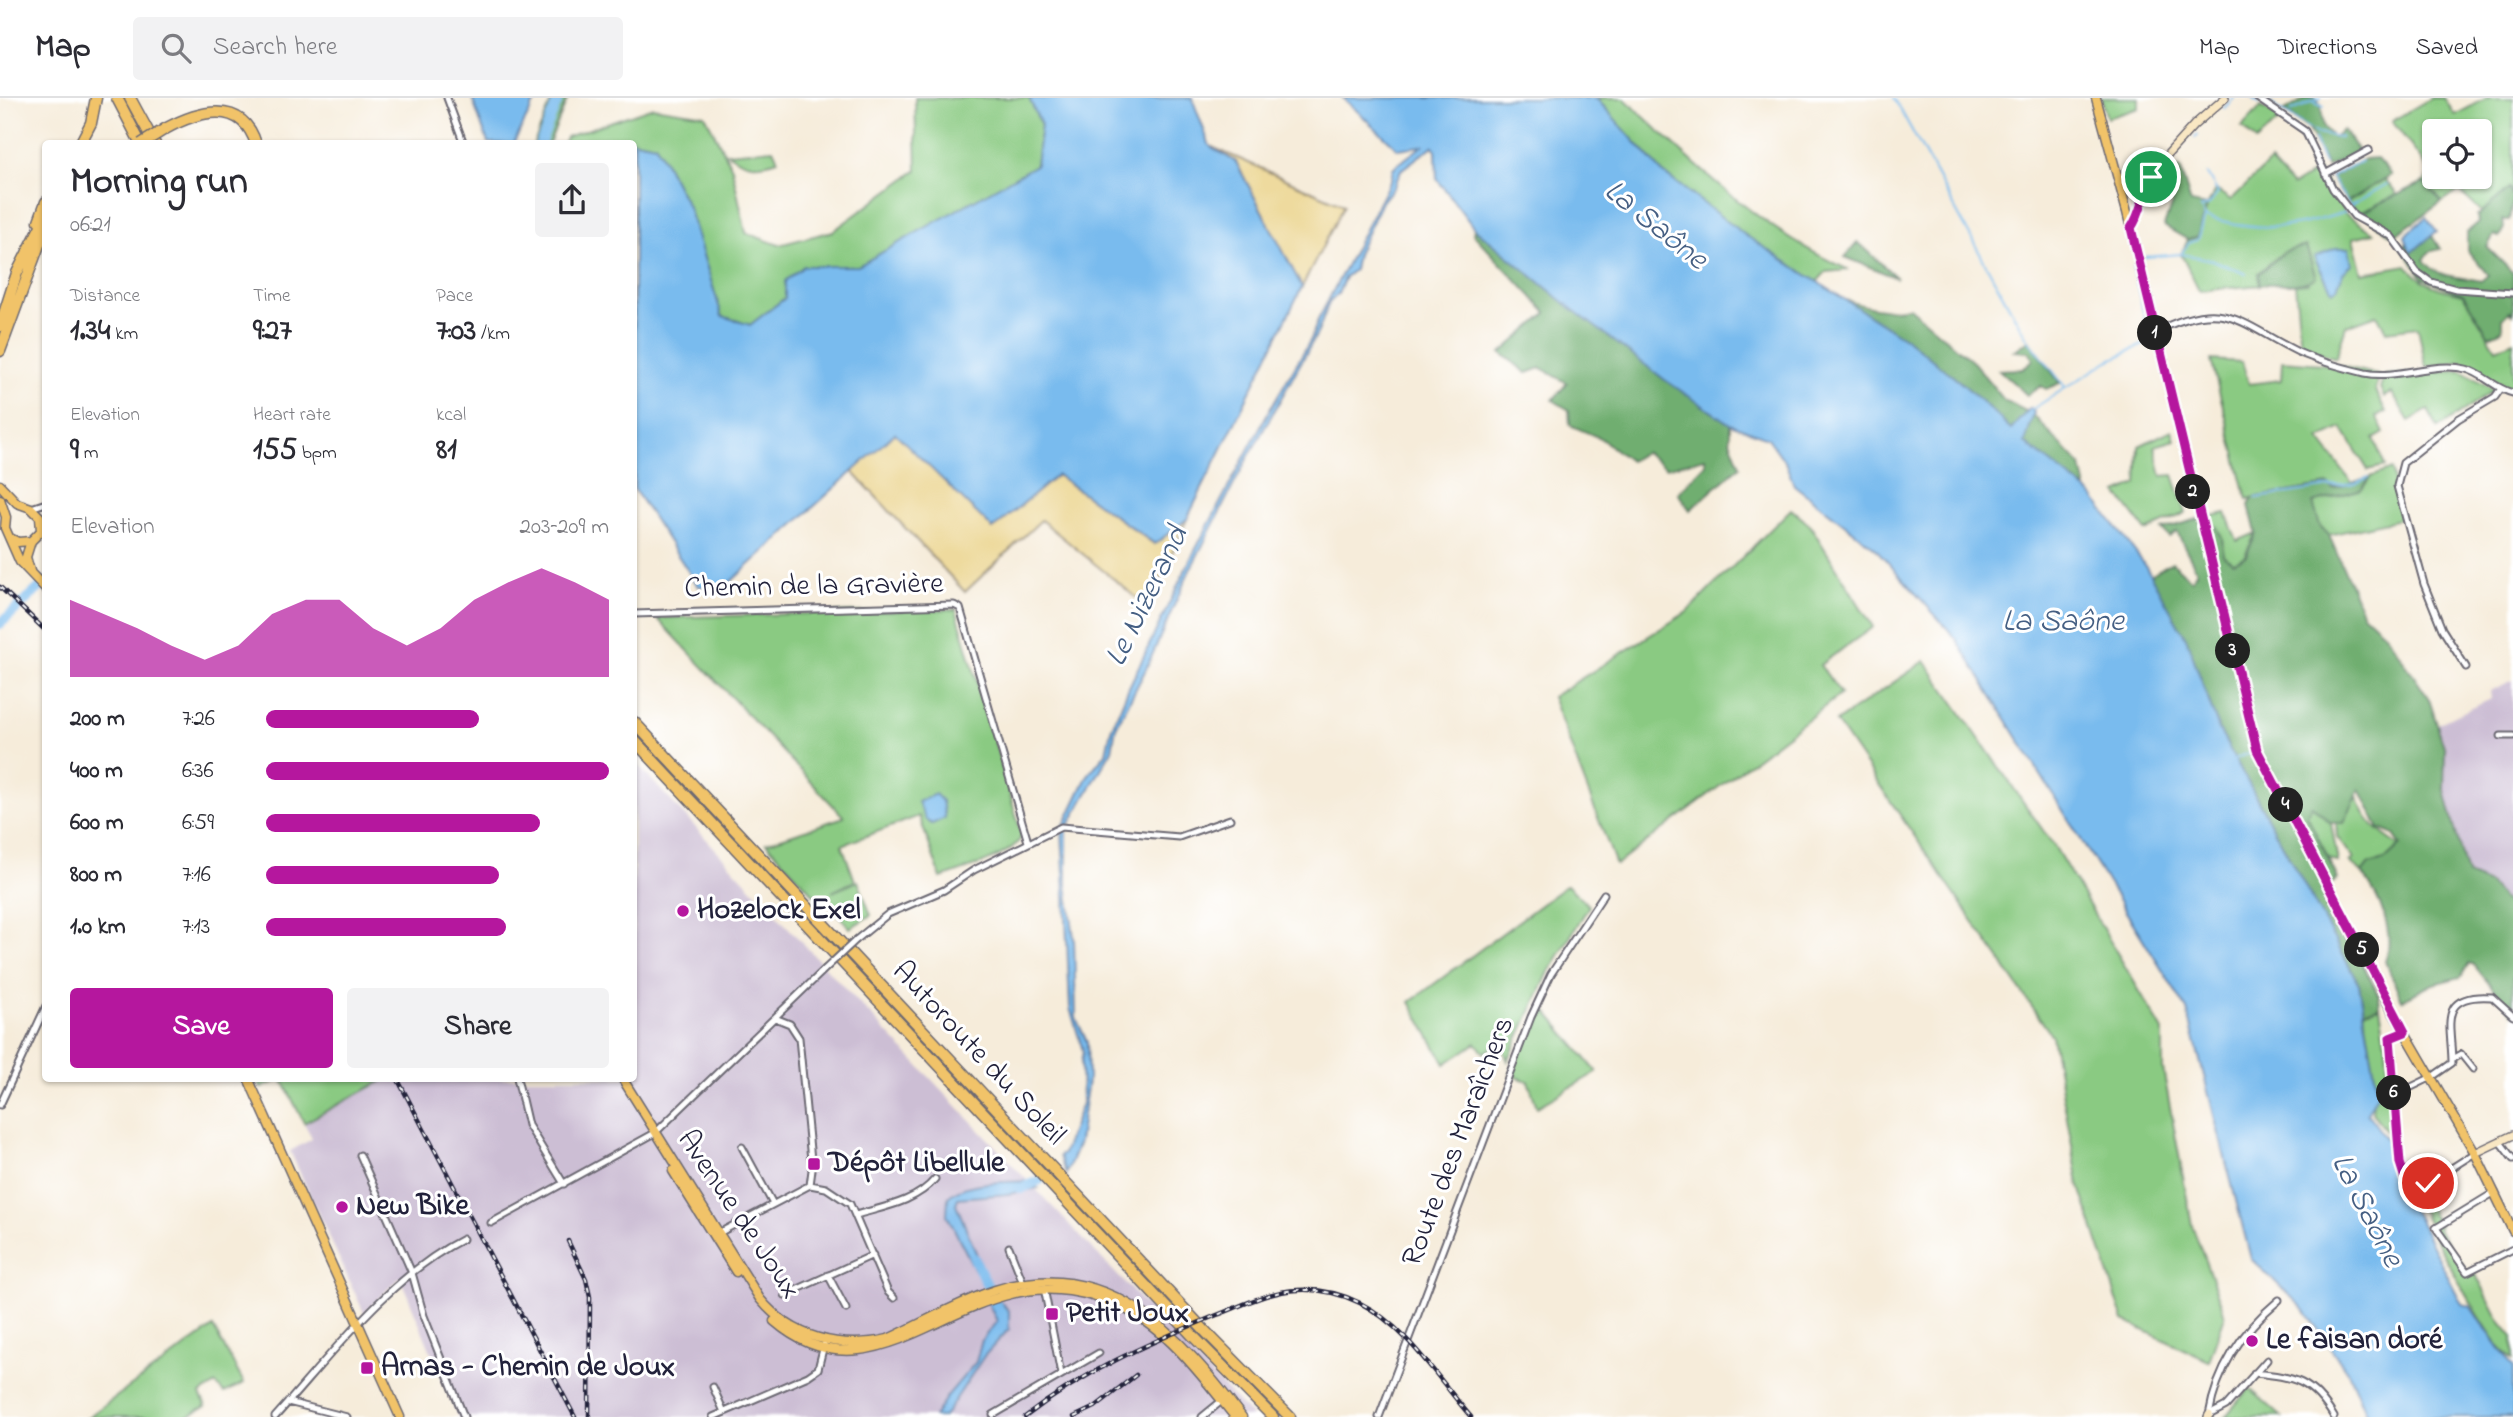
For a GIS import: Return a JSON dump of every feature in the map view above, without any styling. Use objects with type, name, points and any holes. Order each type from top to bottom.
[{"type":"highway","points":[[82,140],[91,123],[96,98]]},
{"type":"highway","points":[[117,98],[139,140]]},
{"type":"highway","points":[[130,98],[151,140]]},
{"type":"highway","points":[[149,140],[194,117],[217,113],[238,121],[251,140]]},
{"type":"highway","points":[[155,140],[166,131]]},
{"type":"highway","points":[[34,238],[42,214]]},
{"type":"highway","points":[[0,326],[17,273],[42,223]]},
{"type":"highway","points":[[0,351],[42,239]]},
{"type":"highway","points":[[36,258],[42,247]]},
{"type":"highway","name":"Autoroute du Soleil","points":[[637,725],[1194,1320],[1290,1417]]},
{"type":"highway","name":"Autoroute du Soleil","points":[[637,743],[1174,1316],[1273,1417]]},
{"type":"main road","points":[[2095,98],[2131,228],[2257,750],[2405,1032],[2475,1153],[2511,1221],[2513,1231]]},
{"type":"main road","points":[[0,485],[10,498],[27,507],[42,520]]},
{"type":"main road","points":[[0,499],[6,517],[5,528],[20,562],[42,585]]},
{"type":"main road","points":[[6,517],[13,509],[27,507]]},
{"type":"main road","points":[[34,577],[26,556],[42,525]]},
{"type":"main road","points":[[10,538],[22,543],[42,542]]},
{"type":"main road","points":[[250,1082],[400,1417]]},
{"type":"main road","name":"Avenue de Joux","points":[[618,1082],[653,1134]]},
{"type":"main road","name":"Avenue de Joux","points":[[624,1082],[754,1299],[793,1337],[847,1352],[887,1345],[998,1293],[1025,1288],[1080,1285],[1139,1308],[1162,1327],[1242,1417]]},
{"type":"main road","name":"Avenue de Joux","points":[[1224,1399],[1235,1417]]},
{"type":"street","points":[[447,98],[463,140]]},
{"type":"street","points":[[2131,228],[2138,217],[2139,204],[2151,177],[2167,153],[2225,98]]},
{"type":"street","points":[[2257,98],[2296,122],[2305,131],[2325,174],[2354,216],[2391,236],[2417,272],[2431,282],[2456,289],[2513,293]]},
{"type":"street","points":[[2325,174],[2369,150]]},
{"type":"street","points":[[2127,212],[2139,204]]},
{"type":"street","points":[[2155,332],[2194,317],[2230,317],[2245,321],[2300,353],[2364,373],[2382,374],[2445,367],[2468,369],[2500,390],[2513,393]]},
{"type":"street","points":[[2466,667],[2442,629],[2424,584],[2397,486],[2403,463],[2458,419],[2495,397],[2500,390]]},
{"type":"street","points":[[27,507],[42,504]]},
{"type":"street","name":"Chemin de la Gravière","points":[[637,614],[954,605],[960,608],[1028,842]]},
{"type":"street","points":[[2501,736],[2513,736]]},
{"type":"street","points":[[491,1223],[653,1134],[825,969],[888,914],[944,890],[1028,842],[1061,827],[1179,837],[1230,819]]},
{"type":"street","name":"Route des Maraîchers","points":[[1379,1417],[1531,1017],[1563,952],[1604,894]]},
{"type":"street","points":[[2395,1095],[2432,1077],[2452,1063],[2447,1023],[2450,1012],[2462,1000],[2492,997],[2513,1016]]},
{"type":"street","points":[[0,1105],[42,1015]]},
{"type":"street","points":[[775,1018],[790,1024],[799,1038],[812,1170],[810,1185]]},
{"type":"street","points":[[2405,1032],[2390,1038],[2400,1163],[2406,1182],[2428,1183],[2475,1153],[2513,1135]]},
{"type":"street","points":[[2452,1059],[2461,1054],[2473,1069]]},
{"type":"street","points":[[518,1082],[528,1125],[564,1184]]},
{"type":"street","points":[[2500,1142],[2511,1151],[2513,1159]]},
{"type":"street","points":[[742,1147],[773,1204]]},
{"type":"street","points":[[360,1156],[412,1273],[424,1316],[464,1417]]},
{"type":"street","points":[[856,1215],[901,1202],[927,1189],[935,1180]]},
{"type":"street","points":[[715,1235],[810,1185],[826,1188],[841,1195],[856,1215],[888,1292],[894,1298]]},
{"type":"street","points":[[2495,1192],[2436,1228],[2468,1272],[2513,1249]]},
{"type":"street","points":[[275,1417],[359,1325],[412,1273],[432,1255],[463,1239]]},
{"type":"street","points":[[1009,1247],[1025,1288]]},
{"type":"street","points":[[785,1295],[873,1255]]},
{"type":"street","points":[[828,1275],[846,1308]]},
{"type":"street","points":[[1043,1287],[1061,1374]]},
{"type":"street","points":[[2208,1416],[2211,1399],[2241,1336],[2279,1300]]},
{"type":"street","points":[[713,1417],[808,1376],[818,1369],[825,1345]]},
{"type":"street","points":[[993,1415],[1099,1353]]},
{"type":"street","points":[[2208,1416],[2226,1406],[2267,1360]]},
{"type":"street","points":[[2254,1373],[2293,1377],[2311,1387],[2334,1417]]},
{"type":"street","points":[[713,1387],[724,1412]]},
{"type":"street","points":[[1202,1417],[1224,1399]]},
{"type":"street","points":[[288,1402],[347,1417]]},
{"type":"street","points":[[321,1410],[324,1417]]},
{"type":"shaded area","points":[[2513,680],[2513,910],[2489,884],[2467,875],[2444,787],[2445,750],[2437,724],[2491,699],[2490,691]]},
{"type":"shaded area","points":[[637,764],[823,965],[1252,1417],[458,1417],[400,1277],[364,1313],[290,1151],[312,1139],[304,1123],[380,1082],[637,1082]]},
{"type":"green space","points":[[553,98],[568,98],[550,140],[535,140]]},
{"type":"green space","points":[[915,98],[1029,98],[1041,125],[1036,165],[858,266],[804,266],[785,298],[750,325],[722,316],[688,207],[656,145],[625,139],[565,140],[566,137],[653,107],[705,115],[732,168],[746,233],[779,245],[833,231],[917,170]]},
{"type":"green space","points":[[1596,98],[1624,98],[1729,194],[1787,236],[1849,270],[1826,272],[1816,283],[1745,235],[1662,172]]},
{"type":"green space","points":[[2101,98],[2139,98],[2139,108],[2107,118]]},
{"type":"green space","points":[[2306,98],[2315,98],[2321,105],[2323,128],[2333,137],[2343,130],[2358,151],[2327,167],[2308,129],[2285,111]]},
{"type":"green space","points":[[2431,98],[2444,98],[2455,115],[2487,98],[2513,98],[2513,195],[2509,189],[2483,213],[2459,191],[2442,202],[2430,189],[2492,189],[2492,119],[2422,119],[2422,161],[2392,121]]},
{"type":"green space","points":[[2261,107],[2282,118],[2256,141],[2242,127]]},
{"type":"green space","points":[[773,149],[778,160],[764,164],[746,163],[727,153]]},
{"type":"green space","points":[[2376,158],[2391,175],[2347,202],[2331,178],[2364,159]]},
{"type":"green space","points":[[2270,162],[2292,186],[2318,170],[2346,214],[2374,233],[2353,238],[2362,273],[2407,265],[2418,277],[2432,285],[2463,294],[2496,349],[2513,341],[2513,391],[2461,362],[2426,367],[2418,327],[2386,331],[2377,315],[2346,326],[2336,358],[2301,347],[2295,284],[2308,283],[2284,252],[2258,273],[2260,285],[2199,291],[2181,254],[2188,240],[2198,237],[2207,206],[2216,190],[2231,200]]},
{"type":"green space","points":[[2166,168],[2180,168],[2191,203],[2207,206],[2198,237],[2188,240],[2164,226],[2173,200],[2158,180]]},
{"type":"green space","points":[[2385,179],[2397,195],[2360,213],[2347,202]]},
{"type":"green space","points":[[2422,183],[2422,189],[2430,189],[2442,202],[2394,236],[2360,213]]},
{"type":"green space","points":[[2509,189],[2513,200],[2509,220],[2503,220],[2504,228],[2499,237],[2494,235],[2487,247],[2513,273],[2513,314],[2510,311],[2502,319],[2502,330],[2489,336],[2463,294],[2423,278],[2402,248],[2406,244],[2412,253],[2431,234],[2440,249],[2429,252],[2424,260],[2430,266],[2443,274],[2481,281],[2488,275],[2467,250],[2467,232],[2478,223],[2477,216]]},
{"type":"green space","points":[[1474,228],[1664,378],[1730,424],[1730,440],[1740,466],[1690,510],[1678,493],[1706,464],[1705,458],[1666,468],[1645,452],[1630,461],[1600,438],[1570,425],[1569,410],[1553,400],[1567,383],[1541,368],[1527,373],[1501,353],[1547,313],[1473,234]]},
{"type":"green space","points":[[1858,242],[1897,278],[1845,257]]},
{"type":"green space","points":[[2306,246],[2316,277],[2296,284],[2260,285],[2258,274],[2284,252]]},
{"type":"green space","points":[[1837,297],[1881,309],[1909,307],[1974,363],[2004,400],[2032,414],[2081,466],[2086,489],[2039,456],[1966,387],[1909,341]]},
{"type":"green space","points":[[2029,340],[2060,383],[2046,389],[2041,386],[2027,395],[1999,370],[2022,369],[2033,360],[2029,352],[2014,351]]},
{"type":"green space","points":[[2211,360],[2242,362],[2249,384],[2281,380],[2282,361],[2337,365],[2378,375],[2375,390],[2386,412],[2376,416],[2384,433],[2374,439],[2385,466],[2368,470],[2342,428],[2319,439],[2352,483],[2333,489],[2329,485],[2247,499]]},
{"type":"green space","points":[[2462,371],[2494,390],[2438,428],[2428,410],[2409,421],[2392,393],[2384,397],[2380,388],[2385,375]]},
{"type":"green space","points":[[2172,430],[2175,440],[2155,446],[2162,476],[2173,475],[2186,513],[2146,531],[2117,493],[2137,484],[2139,446]]},
{"type":"green space","points":[[2392,469],[2400,519],[2329,535],[2320,526],[2309,504],[2362,489],[2370,477]]},
{"type":"green space","points":[[2370,477],[2362,489],[2313,503],[2320,526],[2329,535],[2363,614],[2387,636],[2429,699],[2445,750],[2444,787],[2467,875],[2489,884],[2513,910],[2513,1013],[2474,965],[2469,963],[2461,977],[2433,984],[2402,1000],[2385,961],[2388,939],[2384,915],[2362,873],[2369,864],[2385,860],[2401,845],[2394,835],[2379,829],[2360,789],[2344,823],[2331,823],[2311,805],[2307,815],[2338,879],[2325,888],[2379,996],[2380,1007],[2364,1011],[2359,984],[2219,730],[2187,640],[2150,575],[2172,562],[2191,580],[2197,571],[2177,532],[2169,537],[2162,530],[2198,519],[2205,526],[2216,526],[2222,537],[2223,555],[2233,562],[2246,556],[2256,533],[2249,505],[2252,498],[2329,485],[2333,489]]},
{"type":"green space","points":[[1791,509],[1810,525],[1873,627],[1820,665],[1841,694],[1616,865],[1552,697],[1687,612]]},
{"type":"green space","points":[[2226,513],[2237,541],[2256,533],[2237,571],[2223,555],[2222,537],[2204,526],[2204,518]]},
{"type":"green space","points":[[956,609],[1022,836],[1017,844],[998,856],[941,878],[919,816],[842,845],[855,881],[832,892],[858,881],[871,915],[850,928],[822,896],[817,898],[766,843],[844,817],[657,618]]},
{"type":"green space","points":[[1925,661],[2056,849],[2163,1031],[2163,1069],[2192,1225],[2225,1315],[2209,1361],[2124,1321],[2079,1184],[2052,1036],[1836,722]]},
{"type":"green space","points":[[2357,796],[2373,825],[2400,846],[2385,860],[2369,864],[2362,873],[2350,862],[2354,859],[2337,837],[2336,823],[2344,822]]},
{"type":"green space","points":[[2311,804],[2331,823],[2338,862],[2328,858],[2306,815]]},
{"type":"green space","points":[[1567,885],[1589,906],[1549,972],[1508,1061],[1500,1042],[1484,1053],[1476,1043],[1445,1064],[1410,1002]]},
{"type":"green space","points":[[1542,1006],[1597,1072],[1537,1107],[1528,1081],[1510,1075]]},
{"type":"green space","points":[[2380,1007],[2386,1044],[2393,1143],[2390,1144],[2390,1135],[2372,1113],[2373,1100],[2378,1093],[2364,1011]]},
{"type":"green space","points":[[259,1082],[275,1082],[261,1088]]},
{"type":"green space","points":[[284,1082],[380,1082],[304,1123]]},
{"type":"green space","points":[[2421,1194],[2439,1226],[2437,1228],[2467,1271],[2474,1271],[2499,1320],[2513,1337],[2513,1360],[2504,1352],[2479,1315],[2422,1211],[2407,1204]]},
{"type":"green space","points":[[213,1327],[244,1383],[224,1393],[216,1384],[200,1394],[206,1406],[186,1417],[88,1417]]},
{"type":"green space","points":[[2249,1388],[2282,1417],[2225,1417]]},
{"type":"sand","points":[[1210,146],[1344,205],[1302,287],[1236,162]]},
{"type":"sand","points":[[895,432],[993,529],[1057,475],[1154,544],[1187,519],[1148,607],[1041,520],[965,592],[852,471]]},
{"type":"water","points":[[472,98],[537,98],[515,140],[487,140]]},
{"type":"water","points":[[1029,98],[1192,98],[1210,146],[1236,162],[1302,287],[1187,519],[1155,544],[1057,475],[993,529],[895,433],[724,588],[698,586],[637,494],[637,141],[656,145],[688,207],[722,316],[750,325],[785,298],[785,281],[804,266],[858,266],[1036,165],[1041,125]]},
{"type":"water","name":"La Saône","points":[[1343,98],[1596,98],[1662,172],[1745,235],[1909,341],[1966,387],[2011,429],[2030,408],[2034,412],[2025,443],[2091,494],[2145,565],[2187,640],[2219,730],[2359,984],[2378,1093],[2367,1113],[2390,1144],[2387,1145],[2396,1193],[2416,1214],[2462,1304],[2470,1306],[2513,1367],[2513,1417],[2367,1417],[2349,1374],[2302,1307],[2251,1259],[2187,1010],[1955,637],[1875,548],[1794,485],[1785,462],[1768,438],[1730,424],[1665,380],[1572,309],[1474,228],[1437,179],[1436,150],[1433,146],[1401,170],[1394,187],[1382,202],[1357,254],[1354,270],[1345,277],[1338,294],[1329,303],[1318,332],[1245,463],[1188,574],[1146,669],[1116,727],[1112,750],[1069,825],[1064,825],[1088,775],[1106,753],[1111,730],[1129,687],[1190,560],[1266,416],[1311,339],[1318,320],[1391,179],[1393,168],[1422,146],[1398,149]]},
{"type":"water","points":[[2426,217],[2437,231],[2411,253],[2405,236]]},
{"type":"water","points":[[2335,248],[2349,248],[2352,264],[2343,273],[2337,288],[2332,291],[2314,257]]},
{"type":"water","points":[[935,794],[942,801],[945,818],[932,824],[926,820],[918,802]]},
{"type":"water","points":[[1062,829],[1067,830],[1067,884],[1074,938],[1076,1018],[1087,1042],[1088,1080],[1079,1142],[1066,1174],[1059,1156],[1063,1154],[1082,1103],[1083,1051],[1070,1008]]},
{"type":"water","points":[[1025,1181],[1038,1188],[1009,1194],[958,1198],[956,1204],[982,1267],[975,1270],[947,1215],[948,1197],[974,1185]]},
{"type":"water","points":[[997,1298],[1009,1311],[1009,1329],[984,1356],[944,1417],[934,1417],[947,1396],[976,1362],[982,1340],[997,1321],[988,1303]]},
{"type":"waterway","points":[[542,140],[559,98]]},
{"type":"waterway","points":[[1894,98],[2025,335],[2066,388]]},
{"type":"waterway","points":[[2224,108],[2234,98]]},
{"type":"waterway","points":[[2253,98],[2259,103]]},
{"type":"waterway","points":[[2292,111],[2321,98]]},
{"type":"waterway","points":[[2313,102],[2324,107]]},
{"type":"waterway","points":[[2270,103],[2317,134],[2340,137]]},
{"type":"waterway","points":[[2314,139],[2324,164]]},
{"type":"waterway","points":[[2353,211],[2331,177],[2361,161]]},
{"type":"waterway","points":[[2145,257],[2181,254],[2189,243],[2198,240],[2205,217],[2201,208],[2209,205],[2218,193],[2207,174]]},
{"type":"waterway","points":[[2351,205],[2387,184]]},
{"type":"waterway","points":[[2205,217],[2243,225],[2276,227],[2345,212]]},
{"type":"waterway","points":[[2181,254],[2213,260],[2246,274]]},
{"type":"waterway","points":[[2133,266],[2148,335]]},
{"type":"waterway","points":[[2031,410],[2108,361],[2145,344]]},
{"type":"waterway","points":[[2256,498],[2356,483],[2369,477]]},
{"type":"waterway","points":[[0,624],[42,586]]},
{"type":"waterway","points":[[2235,759],[2252,751]]},
{"type":"waterway","name":"Le Nizerand","points":[[1021,1189],[1040,1180]]},
{"type":"waterway","name":"Le Nizerand","points":[[974,1258],[998,1308]]},
{"type":"railway","points":[[0,587],[42,627]]},
{"type":"railway","points":[[399,1082],[575,1417]]},
{"type":"railway","points":[[568,1241],[586,1279],[590,1297],[589,1417]]},
{"type":"railway","points":[[1025,1417],[1094,1372],[1167,1336],[1267,1296],[1306,1290],[1346,1297],[1377,1313],[1407,1339],[1471,1417]]},
{"type":"railway","points":[[1074,1417],[1095,1407],[1136,1375]]},
{"type":"place","name":"Hozelock Exel","points":[[683,911]]},
{"type":"place","name":"Dépôt Libellule","points":[[814,1164]]},
{"type":"place","name":"New Bike","points":[[342,1207]]},
{"type":"place","name":"Petit Joux","points":[[1052,1314]]},
{"type":"place","name":"Le faisan doré","points":[[2252,1341]]},
{"type":"place","name":"Arnas - Chemin de Joux","points":[[367,1368]]},
{"type":"route","points":[[2151,177],[2139,204],[2138,217],[2131,228],[2257,750],[2405,1032],[2390,1038],[2400,1163],[2406,1182],[2428,1183]]}]
